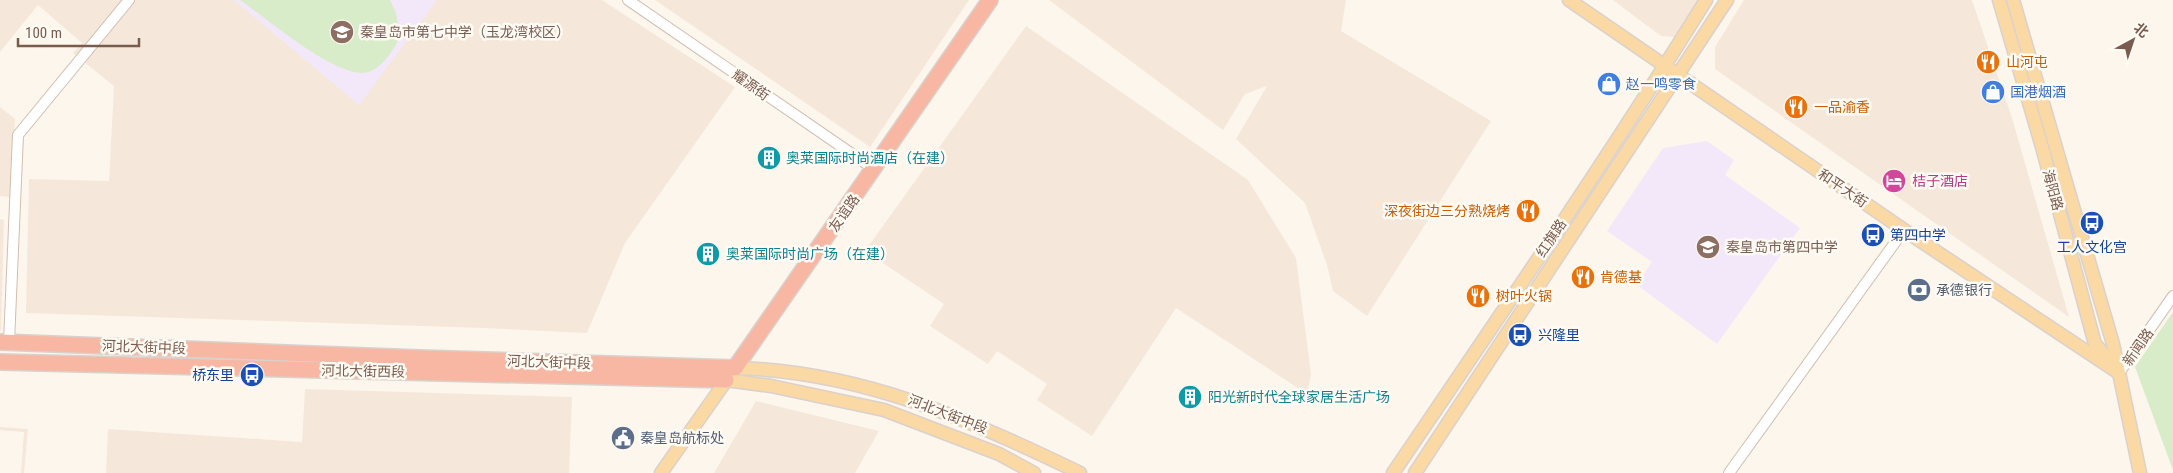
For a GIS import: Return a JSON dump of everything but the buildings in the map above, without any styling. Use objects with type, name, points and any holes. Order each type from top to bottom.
[{"type":"highway","name":"友谊路","points":[[735,368],[990,0]]},
{"type":"highway","name":"河北大街中段","points":[[4,342],[735,368]]},
{"type":"highway","name":"河北大街西段","points":[[0,362],[726,380]]},
{"type":"main road","name":"和平大街","points":[[1569,0],[1904,230],[2119,373]]},
{"type":"main road","name":"红旗路","points":[[1392,473],[1543,250],[1706,0]]},
{"type":"main road","points":[[1415,473],[1727,0]]},
{"type":"main road","name":"海阳路","points":[[1998,0],[2042,147],[2095,344],[2119,373]]},
{"type":"main road","name":"海阳路","points":[[2013,0],[2113,344],[2140,473]]},
{"type":"main road","name":"友谊路","points":[[661,473],[735,368]]},
{"type":"main road","name":"河北大街中段","points":[[735,368],[774,369],[836,379],[897,395],[953,415],[1016,442],[1080,473]]},
{"type":"main road","points":[[726,380],[771,386],[884,410],[999,454],[1034,473]]},
{"type":"street","points":[[4,342],[18,135],[130,0]]},
{"type":"street","name":"耀源街","points":[[628,0],[874,169]]},
{"type":"street","points":[[1729,473],[1904,230]]},
{"type":"street","name":"新闻路","points":[[2119,373],[2173,296]]},
{"type":"shaded area","points":[[0,0],[602,0],[735,87],[625,243],[587,333],[26,313],[29,179],[109,181],[114,86],[73,53],[82,43],[38,5],[0,52]]},
{"type":"shaded area","name":"秦皇岛市第七中学（玉龙湾校区）","points":[[234,0],[437,0],[359,105]]},
{"type":"shaded area","points":[[655,0],[969,0],[870,147]]},
{"type":"shaded area","points":[[1049,0],[1346,0],[1341,31],[1491,121],[1367,316],[1333,291],[1327,265],[1305,203],[1236,139],[1267,86],[1245,94],[1223,130]]},
{"type":"shaded area","points":[[1613,0],[1698,0],[1674,37],[1661,36]]},
{"type":"shaded area","points":[[1744,0],[1972,0],[2012,118],[2069,317],[1715,69],[1715,47]]},
{"type":"shaded area","points":[[1026,26],[1248,180],[1296,258],[1311,374],[1307,394],[1176,308],[1092,436],[1037,400],[1047,384],[997,351],[988,364],[930,326],[944,304],[865,251]]},
{"type":"shaded area","points":[[0,107],[15,119],[10,197],[0,196]]},
{"type":"shaded area","name":"秦皇岛市第四中学","points":[[1707,141],[1734,160],[1725,175],[1800,228],[1717,344],[1637,285],[1652,262],[1607,231],[1663,148]]},
{"type":"shaded area","points":[[0,219],[4,220],[1,330],[0,330]]},
{"type":"shaded area","points":[[305,389],[572,397],[569,473],[106,473],[108,429],[302,442]]},
{"type":"shaded area","points":[[756,401],[879,431],[855,473],[714,473]]},
{"type":"shaded area","points":[[0,427],[28,429],[24,473],[21,473],[24,432],[0,430]]},
{"type":"green space","name":"秦皇岛市第七中学（玉龙湾校区）","points":[[240,0],[390,0],[396,13],[400,37],[390,54],[375,69],[363,73],[350,71],[334,65],[317,55],[282,32]]},
{"type":"green space","points":[[2173,312],[2173,470],[2135,367]]},
{"type":"place","name":"秦皇岛市第七中学（玉龙湾校区）","points":[[342,32]]},
{"type":"place","name":"山河屯","points":[[1988,62]]},
{"type":"place","name":"赵一鸣零食","points":[[1609,84]]},
{"type":"place","name":"国港烟酒","points":[[1993,92]]},
{"type":"place","name":"一品渝香","points":[[1796,107]]},
{"type":"place","name":"奥莱国际时尚酒店（在建）","points":[[769,158]]},
{"type":"place","name":"桔子酒店","points":[[1894,181]]},
{"type":"place","name":"深夜街边三分熟烧烤","points":[[1528,211]]},
{"type":"place","name":"工人文化宫","points":[[2092,223]]},
{"type":"place","name":"第四中学","points":[[1873,235]]},
{"type":"place","name":"秦皇岛市第四中学","points":[[1708,247]]},
{"type":"place","name":"奥莱国际时尚广场（在建）","points":[[708,254]]},
{"type":"place","name":"肯德基","points":[[1583,277]]},
{"type":"place","name":"承德银行","points":[[1919,290]]},
{"type":"place","name":"树叶火锅","points":[[1478,296]]},
{"type":"place","name":"兴隆里","points":[[1520,335]]},
{"type":"place","name":"桥东里","points":[[252,375]]},
{"type":"place","name":"阳光新时代全球家居生活广场","points":[[1190,397]]},
{"type":"place","name":"秦皇岛航标处","points":[[623,438]]}]
